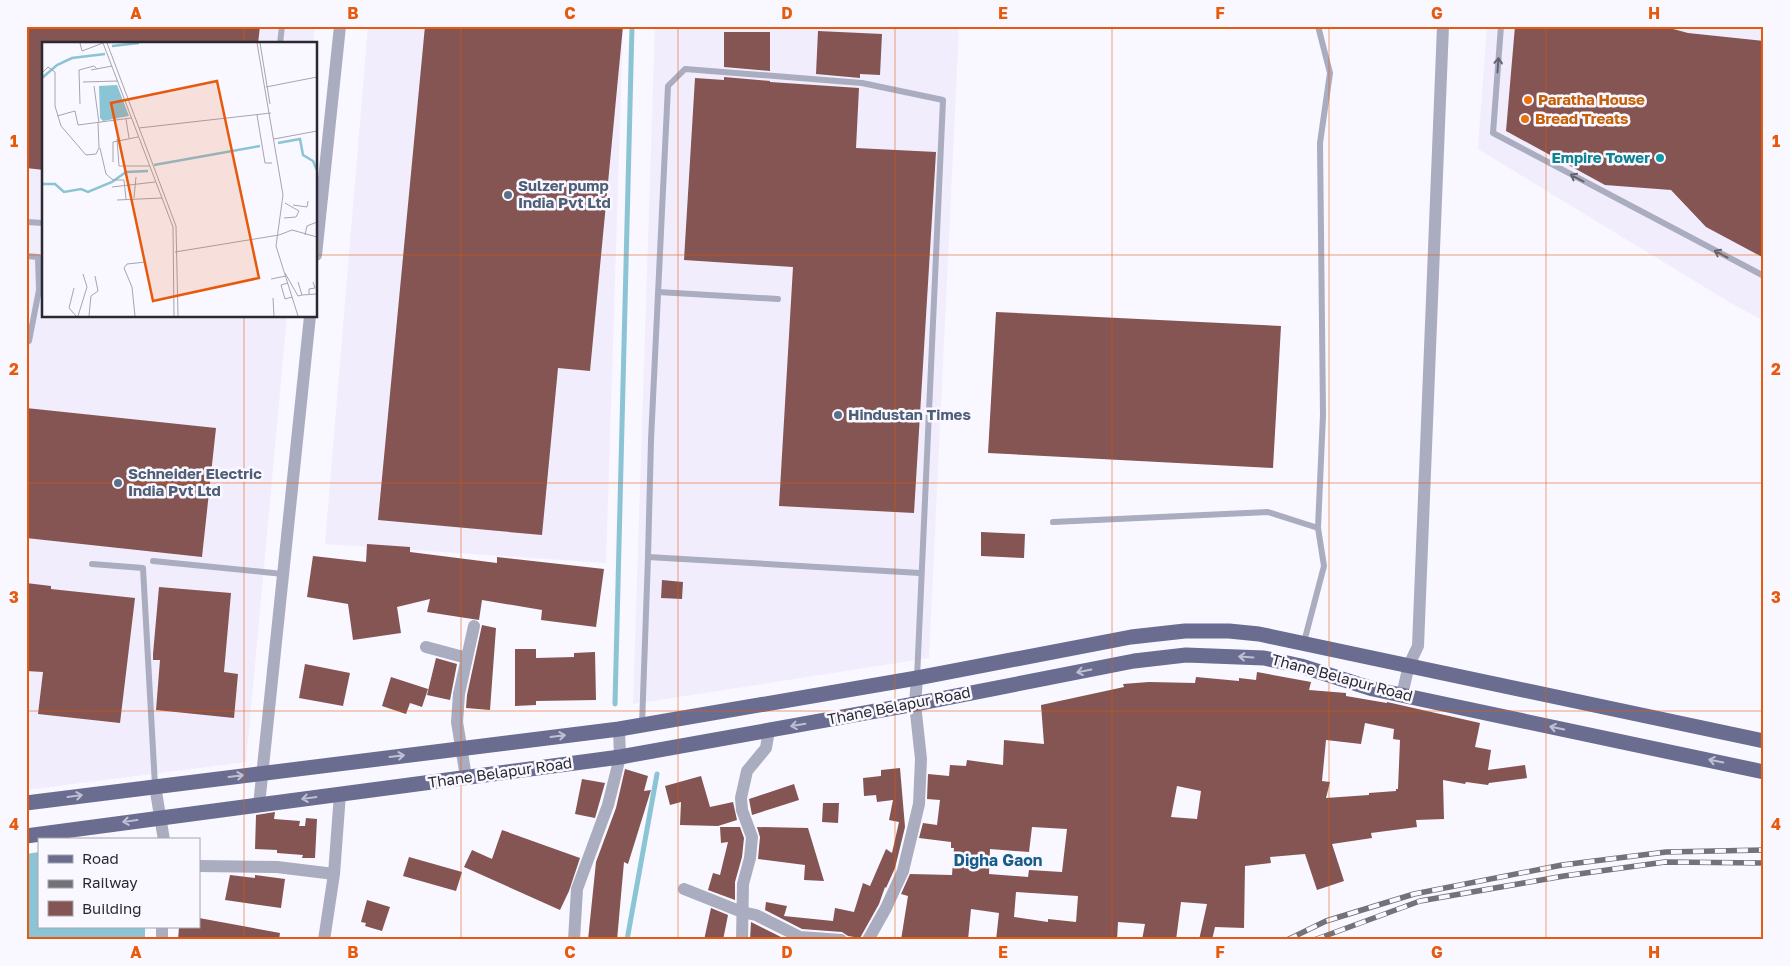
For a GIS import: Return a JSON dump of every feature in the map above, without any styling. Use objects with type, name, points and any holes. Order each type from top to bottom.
[{"type":"main road","name":"Thane Belapur Road","points":[[26,803],[619,729],[916,678],[1131,637],[1185,631],[1229,631],[1259,634],[1764,741]]},
{"type":"main road","name":"Thane Belapur Road","points":[[26,836],[620,757],[915,704],[1134,661],[1186,655],[1264,658],[1301,666],[1373,689],[1764,772]]},
{"type":"street","points":[[318,236],[340,26]]},
{"type":"street","points":[[1402,695],[1409,665],[1418,646],[1443,26]]},
{"type":"street","points":[[259,805],[310,318]]},
{"type":"street","points":[[466,777],[457,722],[459,694],[474,626]]},
{"type":"street","points":[[426,647],[467,658]]},
{"type":"street","points":[[868,940],[886,908],[903,871],[920,804],[921,760],[915,704],[916,678]]},
{"type":"street","points":[[574,940],[578,889],[608,805],[620,757],[619,729]]},
{"type":"street","points":[[742,940],[743,884],[750,858],[752,837],[742,810],[741,798],[747,772],[766,748],[769,730]]},
{"type":"street","points":[[155,786],[164,838]]},
{"type":"street","points":[[324,940],[334,874],[340,794]]},
{"type":"street","points":[[200,866],[277,867],[334,874]]},
{"type":"street","points":[[684,889],[742,912],[756,915],[800,937],[841,940]]},
{"type":"lane","points":[[280,42],[282,26]]},
{"type":"lane","points":[[1303,644],[1324,566],[1318,528],[1323,415],[1320,143],[1330,72],[1318,26]]},
{"type":"lane","points":[[1501,26],[1494,133],[1764,276]]},
{"type":"lane","points":[[642,724],[651,440],[668,86],[685,70],[862,83],[943,100],[916,678]]},
{"type":"lane","points":[[26,222],[42,223]]},
{"type":"lane","points":[[26,256],[38,257],[39,290],[26,344]]},
{"type":"lane","points":[[658,292],[778,299]]},
{"type":"lane","points":[[1053,522],[1268,512],[1318,528]]},
{"type":"lane","points":[[648,557],[920,573]]},
{"type":"lane","points":[[153,561],[283,574]]},
{"type":"lane","points":[[92,564],[144,568],[155,786]]},
{"type":"shaded area","points":[[26,26],[315,26],[313,42],[42,42],[42,318],[287,318],[246,762],[26,790]]},
{"type":"shaded area","name":"Sulzer pump India Pvt Ltd","points":[[368,26],[623,26],[606,563],[325,544]]},
{"type":"shaded area","name":"Hindustan Times","points":[[655,26],[959,26],[929,658],[633,704]]},
{"type":"shaded area","name":"Empire Tower","points":[[1487,26],[1764,26],[1764,321],[1729,302],[1478,149]]},
{"type":"water","points":[[38,852],[38,928],[145,928],[145,940],[26,940],[26,854]]},
{"type":"building","points":[[26,26],[260,26],[258,42],[42,42],[42,170],[26,168]]},
{"type":"building","name":"Sulzer pump India Pvt Ltd","points":[[425,26],[623,26],[590,371],[558,368],[542,535],[378,520]]},
{"type":"building","name":"Empire Tower","points":[[1515,26],[1662,26],[1688,33],[1764,41],[1764,258],[1706,227],[1671,190],[1605,185],[1506,131]]},
{"type":"building","points":[[818,31],[882,34],[880,75],[860,74],[860,78],[816,74]]},
{"type":"building","points":[[724,32],[770,32],[770,71],[724,67]]},
{"type":"building","points":[[724,77],[859,88],[856,148],[936,152],[914,513],[779,506],[793,267],[684,260],[695,78],[724,80]]},
{"type":"building","points":[[996,312],[1281,326],[1273,468],[988,453]]},
{"type":"building","name":"Schneider Electric India Pvt Ltd","points":[[26,408],[216,428],[202,557],[26,538]]},
{"type":"building","points":[[981,532],[1025,534],[1024,558],[981,556]]},
{"type":"building","points":[[367,544],[410,547],[410,552],[497,563],[497,557],[604,569],[596,627],[541,620],[542,610],[482,600],[479,620],[427,612],[430,599],[397,607],[401,633],[353,640],[348,604],[307,597],[313,556],[366,562]]},
{"type":"building","points":[[662,580],[683,582],[682,599],[661,598]]},
{"type":"building","points":[[26,583],[51,586],[51,589],[135,598],[120,723],[38,714],[43,672],[26,671]]},
{"type":"building","points":[[159,587],[231,593],[224,672],[238,674],[234,718],[156,710],[160,660],[153,660],[153,654]]},
{"type":"building","points":[[482,625],[496,628],[490,710],[466,708]]},
{"type":"building","points":[[515,649],[536,649],[536,658],[574,657],[574,653],[595,652],[596,700],[536,701],[536,705],[515,706]]},
{"type":"building","points":[[436,658],[457,664],[450,700],[427,695]]},
{"type":"building","points":[[305,664],[350,673],[343,706],[299,698]]},
{"type":"building","points":[[1257,672],[1311,682],[1309,690],[1346,693],[1346,696],[1387,702],[1480,723],[1475,747],[1491,750],[1488,770],[1525,765],[1527,778],[1489,783],[1488,785],[1466,782],[1465,784],[1443,780],[1444,819],[1416,820],[1417,827],[1371,833],[1372,838],[1332,844],[1344,881],[1317,890],[1305,854],[1270,857],[1271,863],[1245,866],[1244,928],[1215,927],[1212,940],[1199,940],[1207,904],[1181,902],[1176,940],[1142,940],[1145,924],[1118,922],[1117,940],[996,940],[999,913],[971,909],[968,940],[901,940],[908,896],[901,894],[910,874],[952,875],[954,848],[951,848],[951,842],[919,838],[923,823],[937,825],[940,800],[927,799],[928,774],[949,776],[950,765],[966,766],[967,760],[1003,765],[1004,740],[1044,744],[1041,705],[1124,687],[1123,684],[1149,682],[1195,683],[1196,677],[1239,681],[1239,678],[1256,680]],"holes":[[[1365,723],[1394,729],[1393,739],[1400,740],[1398,789],[1396,791],[1369,793],[1369,795],[1326,798],[1330,782],[1322,781],[1326,740],[1361,744]],[[1177,786],[1201,791],[1197,819],[1171,817]],[[1032,827],[1067,829],[1062,872],[1029,870],[1028,877],[989,874],[990,849],[1029,852]],[[1016,892],[1078,896],[1076,922],[1048,919],[1048,922],[1014,917]]]},
{"type":"building","points":[[391,677],[428,689],[422,707],[410,703],[406,714],[382,706]]},
{"type":"building","points":[[900,768],[905,827],[895,868],[879,904],[860,938],[848,936],[842,932],[802,929],[765,910],[766,902],[787,906],[784,916],[833,921],[835,908],[854,912],[863,883],[870,886],[886,849],[892,853],[899,822],[889,820],[893,800],[877,802],[876,795],[864,796],[863,778],[881,776],[881,770]]},
{"type":"building","points":[[625,769],[648,776],[644,791],[651,790],[628,864],[624,862],[617,940],[588,940],[596,862],[616,808]]},
{"type":"building","points":[[701,776],[710,807],[733,802],[737,820],[718,826],[680,825],[681,802],[670,805],[665,786]]},
{"type":"building","points":[[582,779],[605,783],[595,818],[575,814]]},
{"type":"building","points":[[794,784],[799,800],[752,815],[749,799]]},
{"type":"building","points":[[823,803],[839,803],[838,823],[822,822]]},
{"type":"building","points":[[275,812],[274,819],[300,821],[299,826],[305,826],[306,818],[317,819],[315,858],[302,858],[303,855],[277,853],[277,850],[255,849],[256,815]]},
{"type":"building","points":[[720,827],[740,827],[744,838],[742,857],[735,882],[735,900],[708,890],[713,873],[720,875],[728,842],[721,843]]},
{"type":"building","points":[[757,827],[808,828],[824,881],[804,880],[805,865],[758,859],[760,837]]},
{"type":"building","points":[[502,830],[580,858],[569,891],[560,910],[464,867],[472,850],[492,859]]},
{"type":"building","points":[[409,857],[462,872],[456,891],[403,876]]},
{"type":"building","points":[[230,875],[255,878],[255,875],[285,879],[281,908],[225,900]]},
{"type":"building","points":[[367,900],[390,907],[382,931],[365,926],[366,923],[361,922]]},
{"type":"building","points":[[711,908],[728,915],[723,940],[704,940]]},
{"type":"building","points":[[200,918],[280,933],[279,940],[217,938],[217,940],[178,940],[179,928],[200,928]]},
{"type":"building","points":[[751,922],[787,940],[750,940]]},
{"type":"waterway","points":[[615,704],[632,26]]},
{"type":"waterway","points":[[627,940],[657,774]]},
{"type":"railway","points":[[1287,940],[1326,921],[1414,894],[1562,865],[1666,852],[1764,850]]},
{"type":"railway","points":[[1314,940],[1420,901],[1564,876],[1665,862],[1764,863]]},
{"type":"place","name":"Paratha House","points":[[1528,100]]},
{"type":"place","name":"Bread Treats","points":[[1525,119]]},
{"type":"place","name":"Empire Tower","points":[[1660,158]]},
{"type":"place","name":"Sulzer pump India Pvt Ltd","points":[[508,195]]},
{"type":"place","name":"Hindustan Times","points":[[838,415]]},
{"type":"place","name":"Schneider Electric India Pvt Ltd","points":[[118,483]]},
{"type":"district","name":"Digha Gaon","points":[[998,860]]}]
